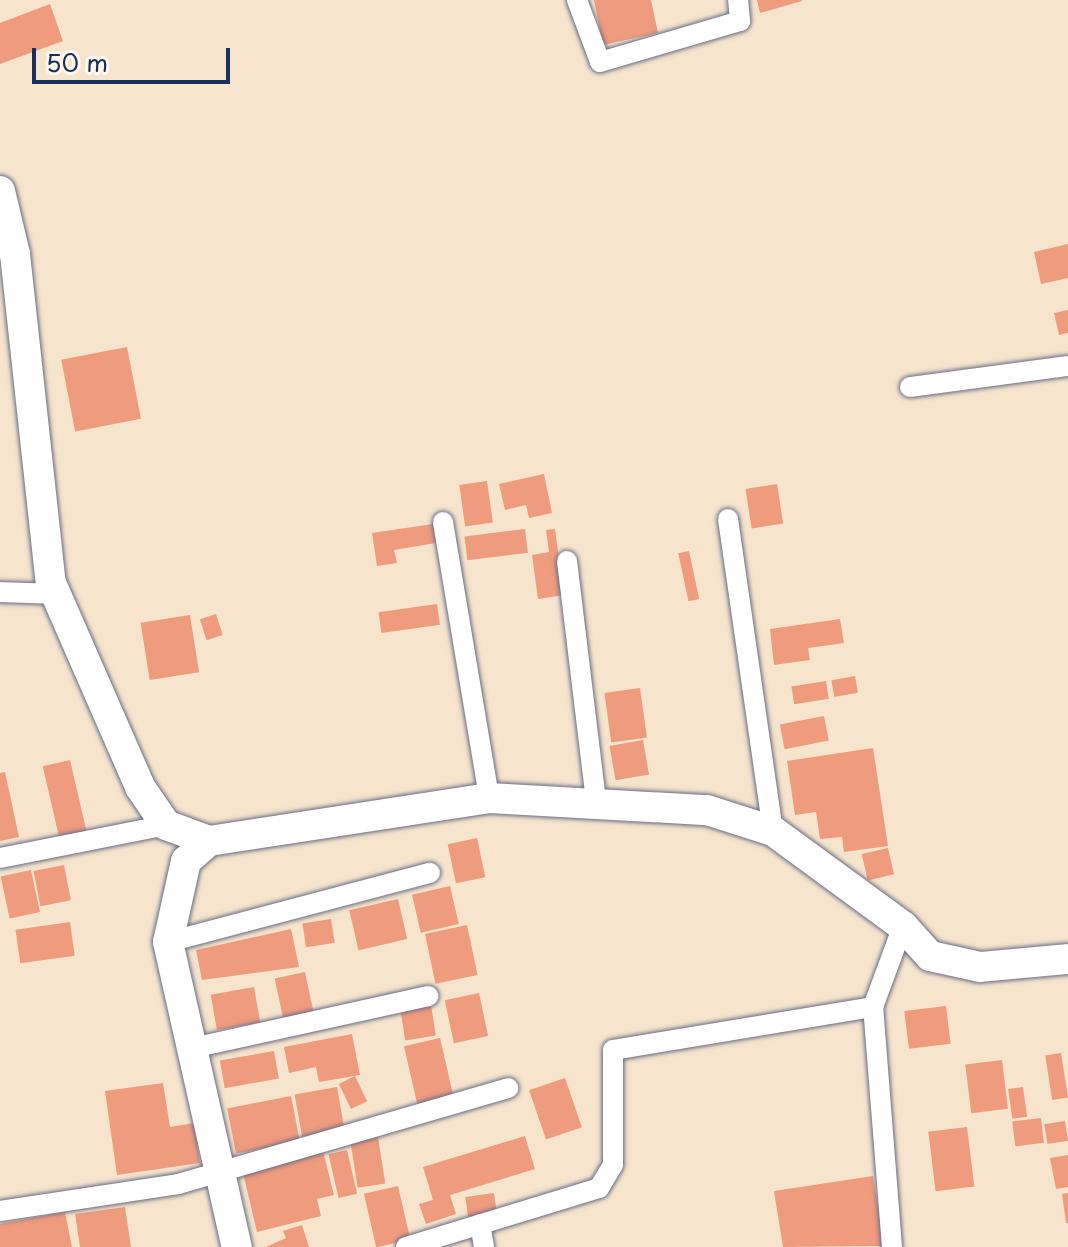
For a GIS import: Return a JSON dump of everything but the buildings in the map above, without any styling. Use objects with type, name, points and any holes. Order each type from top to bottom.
[{"type":"main road","points":[[0,191],[15,254],[56,594],[140,787],[166,825],[209,841],[489,798],[596,801],[707,810],[773,831],[903,926],[930,956],[980,967],[1068,959]]},
{"type":"main road","points":[[209,841],[186,861],[168,942],[237,1247]]},
{"type":"street","points":[[577,0],[600,62],[740,21],[738,0]]},
{"type":"street","points":[[910,387],[1068,366]]},
{"type":"street","points":[[728,519],[773,831]]},
{"type":"street","points":[[443,522],[489,798]]},
{"type":"street","points":[[567,561],[596,801]]},
{"type":"street","points":[[0,592],[56,594]]},
{"type":"street","points":[[0,858],[166,825]]},
{"type":"street","points":[[168,942],[430,873]]},
{"type":"street","points":[[892,1247],[873,1007],[903,926]]},
{"type":"street","points":[[192,1048],[428,996]]},
{"type":"street","points":[[406,1247],[599,1188],[613,1165],[613,1050],[873,1007]]},
{"type":"street","points":[[0,1211],[219,1173],[508,1088]]},
{"type":"street","points":[[480,1224],[484,1247]]}]
